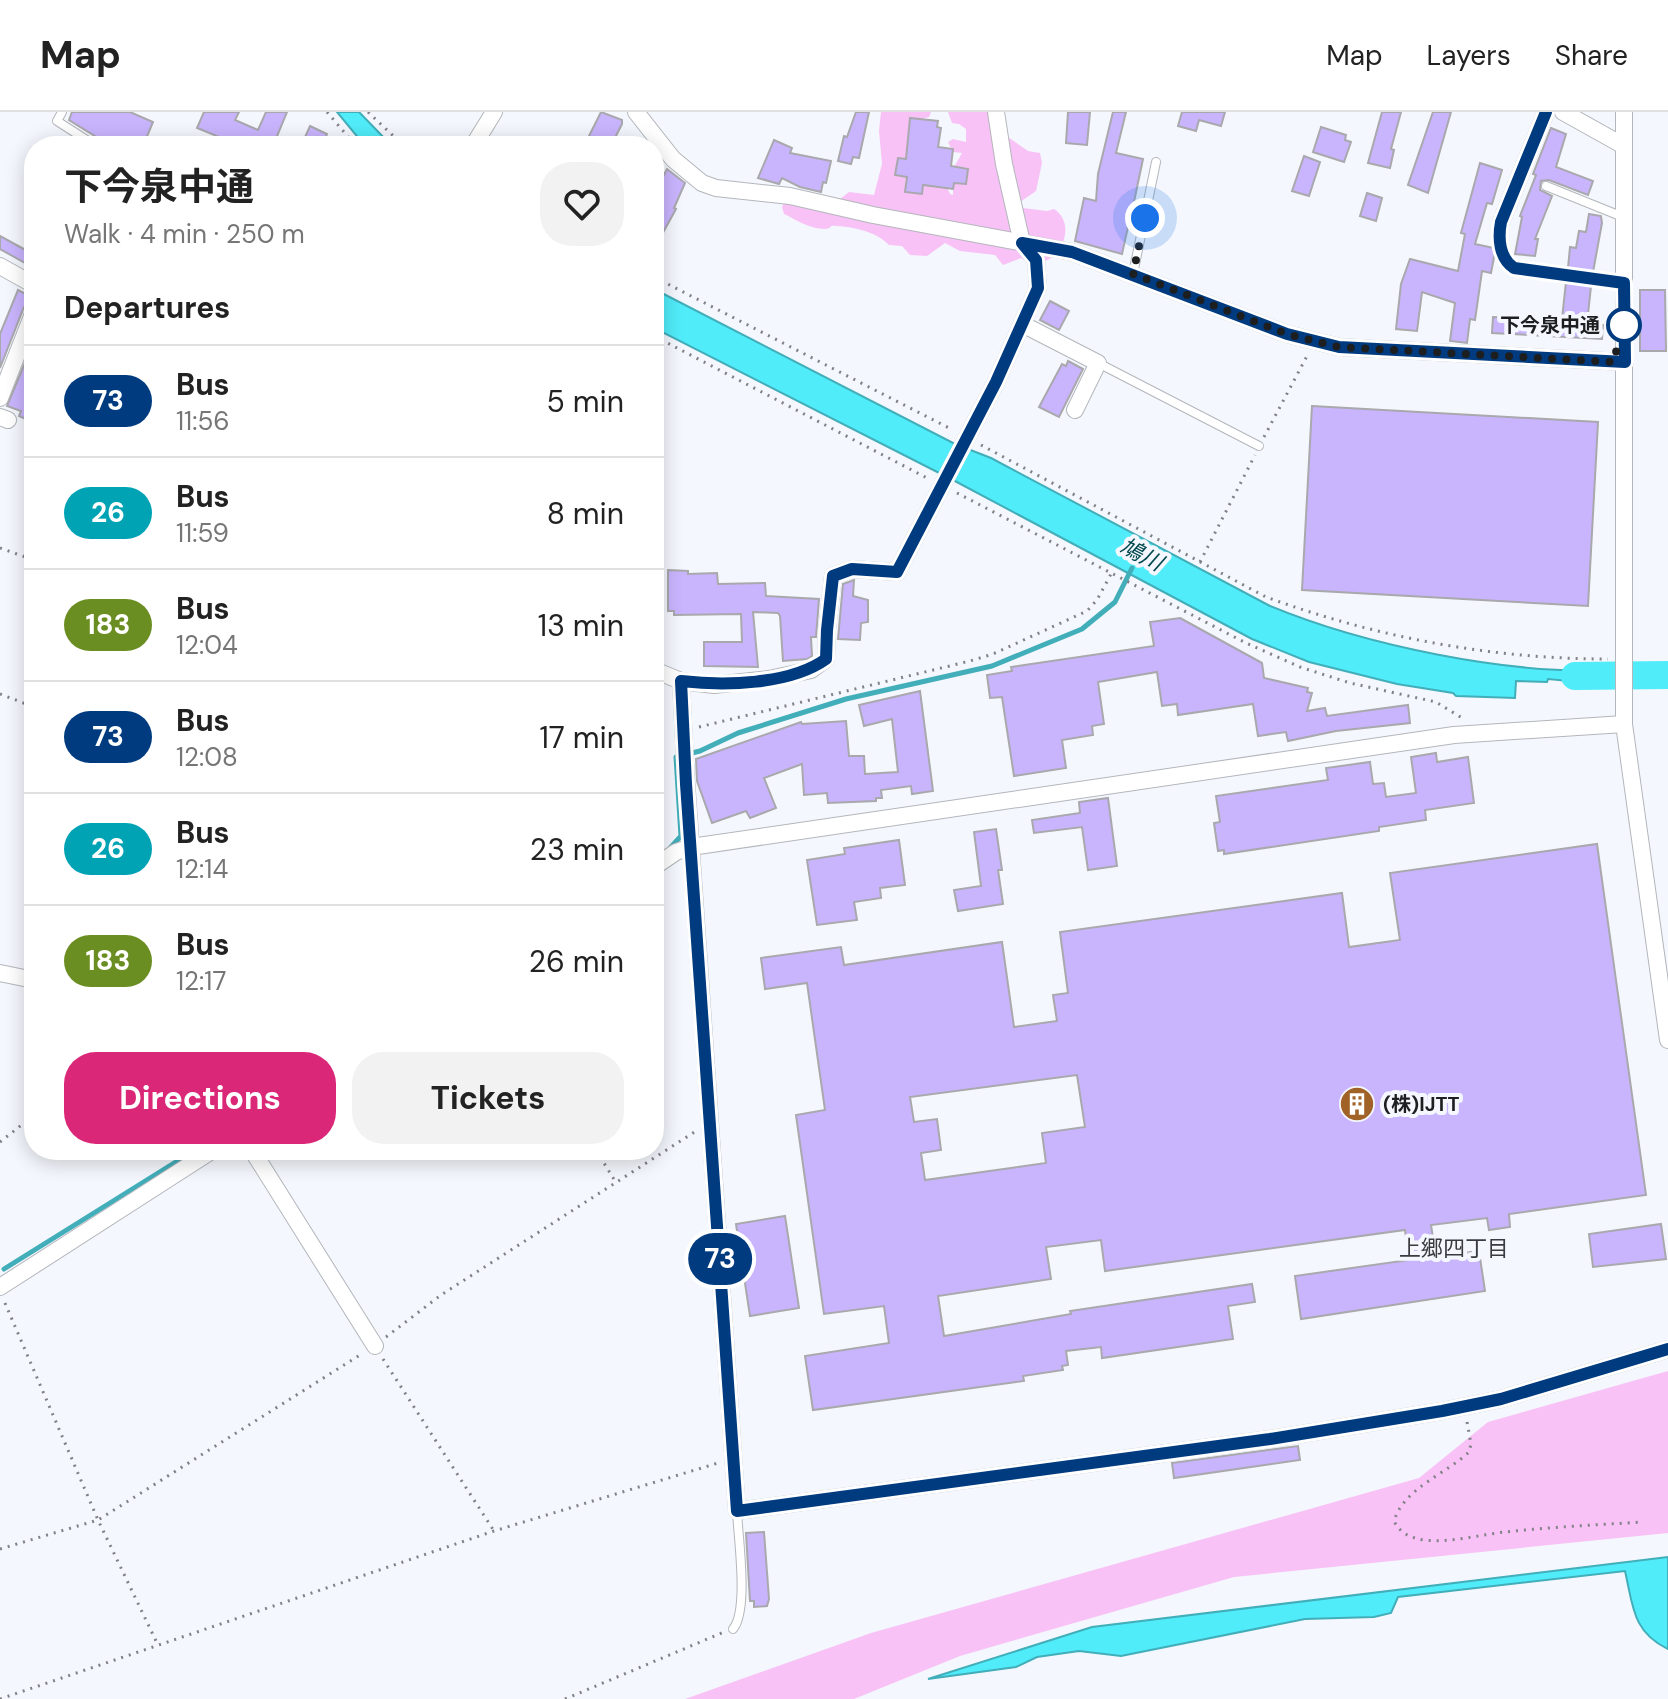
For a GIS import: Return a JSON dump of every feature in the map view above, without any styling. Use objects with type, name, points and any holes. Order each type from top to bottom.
[{"type":"street","points":[[479,136],[494,112]]},
{"type":"street","points":[[636,112],[655,136]]},
{"type":"street","points":[[664,674],[681,681],[714,685],[769,679],[811,670],[826,659],[833,576],[852,569],[897,572],[996,382],[1038,288],[1036,260],[1022,243],[996,112]]},
{"type":"street","points":[[1501,222],[1546,112]]},
{"type":"street","points":[[1563,112],[1624,146]]},
{"type":"street","points":[[1624,112],[1624,724],[1668,1040]]},
{"type":"street","points":[[664,148],[702,183],[716,188],[790,196],[873,215],[1072,252],[1287,334],[1339,347],[1625,362]]},
{"type":"street","points":[[0,266],[24,279]]},
{"type":"street","points":[[1022,324],[1098,363],[1075,410]]},
{"type":"street","points":[[0,398],[24,337]]},
{"type":"street","points":[[681,681],[737,1511],[1270,1439],[1467,1407],[1668,1349]]},
{"type":"street","points":[[664,860],[691,847],[1474,733],[1624,724]]},
{"type":"street","points":[[0,973],[24,978]]},
{"type":"street","points":[[0,1290],[198,1160]]},
{"type":"street","points":[[258,1160],[375,1346]]},
{"type":"lane","points":[[62,112],[57,121],[80,136]]},
{"type":"lane","points":[[1133,274],[1156,162]]},
{"type":"lane","points":[[1546,186],[1624,218]]},
{"type":"lane","points":[[1501,222],[1499,237],[1504,258],[1514,268],[1624,283]]},
{"type":"lane","points":[[1098,363],[1259,446]]},
{"type":"lane","points":[[733,1629],[741,1606],[737,1511]]},
{"type":"path","points":[[327,112],[347,136]]},
{"type":"path","points":[[368,112],[393,136]]},
{"type":"path","points":[[664,282],[1266,597],[1309,613],[1429,643],[1529,658],[1624,662]]},
{"type":"path","points":[[664,341],[943,483],[1246,643],[1300,667],[1350,683],[1436,702],[1455,711],[1474,733]]},
{"type":"path","points":[[0,548],[24,556]]},
{"type":"path","points":[[684,736],[993,654],[1087,611],[1097,600],[1111,574]]},
{"type":"path","points":[[0,694],[24,703]]},
{"type":"path","points":[[0,1142],[24,1123]]},
{"type":"path","points":[[602,1160],[615,1181]]},
{"type":"path","points":[[0,1290],[98,1520],[157,1644]]},
{"type":"path","points":[[375,1346],[494,1531]]},
{"type":"path","points":[[1467,1407],[1469,1452],[1405,1502],[1394,1521],[1400,1531],[1409,1537],[1457,1540],[1509,1532],[1642,1522]]},
{"type":"path","points":[[0,1699],[494,1531],[732,1459]]},
{"type":"path","points":[[565,1699],[733,1629]]},
{"type":"shaded area","points":[[881,112],[931,112],[929,117],[917,120],[910,177],[905,180],[906,184],[919,188],[944,180],[953,195],[953,169],[962,153],[953,152],[948,142],[953,139],[966,142],[966,129],[952,123],[948,112],[1004,112],[1005,135],[1028,151],[1040,153],[1042,163],[1036,191],[1020,202],[1023,208],[1054,209],[1062,217],[1065,228],[1060,248],[1043,262],[1032,263],[1021,258],[1003,265],[995,255],[960,251],[945,243],[927,256],[910,255],[902,246],[889,245],[865,231],[837,226],[814,228],[784,214],[782,207],[786,200],[839,200],[849,192],[874,195],[882,164]]},
{"type":"shaded area","points":[[1668,1371],[1668,1533],[1234,1577],[960,1656],[854,1699],[685,1699],[871,1633],[1419,1478],[1488,1422]]},
{"type":"water","points":[[337,112],[359,112],[382,136],[357,136]]},
{"type":"water","points":[[664,294],[955,444],[991,458],[1270,606],[1348,633],[1437,654],[1527,668],[1610,670],[1611,685],[1548,679],[1547,682],[1516,681],[1515,698],[1456,696],[1309,662],[1252,639],[953,480],[664,333]]},
{"type":"water","points":[[1668,1557],[1668,1649],[1656,1642],[1641,1626],[1625,1571],[1398,1597],[1391,1613],[1374,1617],[1305,1619],[1121,1656],[1079,1651],[1037,1657],[1016,1667],[928,1679],[1092,1627]]},
{"type":"building","points":[[72,112],[130,112],[153,122],[147,136],[95,136],[69,120]]},
{"type":"building","points":[[204,112],[239,112],[235,120],[258,130],[266,112],[287,112],[277,136],[217,136],[197,128]]},
{"type":"building","points":[[601,112],[622,120],[616,136],[589,136]]},
{"type":"building","points":[[856,112],[869,112],[859,158],[853,157],[851,164],[838,161],[844,136],[847,137]]},
{"type":"building","points":[[1068,112],[1090,112],[1087,145],[1066,143]]},
{"type":"building","points":[[1113,112],[1126,112],[1116,153],[1143,159],[1133,216],[1122,254],[1075,241],[1084,198],[1096,201],[1098,174]]},
{"type":"building","points":[[1182,112],[1225,112],[1221,126],[1199,120],[1196,131],[1178,126]]},
{"type":"building","points":[[1382,112],[1401,112],[1391,149],[1394,150],[1390,168],[1368,163]]},
{"type":"building","points":[[1433,112],[1451,112],[1428,193],[1408,185]]},
{"type":"building","points":[[910,118],[938,121],[937,127],[941,128],[938,147],[953,149],[951,166],[968,169],[966,184],[954,183],[953,189],[923,185],[922,194],[905,192],[907,177],[895,175],[898,158],[906,159]]},
{"type":"building","points":[[310,126],[327,134],[326,136],[306,136]]},
{"type":"building","points":[[1321,127],[1346,135],[1345,140],[1351,142],[1344,162],[1313,152]]},
{"type":"building","points":[[1551,128],[1566,134],[1556,167],[1593,181],[1588,195],[1549,180],[1541,181],[1540,190],[1552,196],[1535,239],[1538,239],[1535,256],[1515,254],[1520,216]]},
{"type":"building","points":[[774,140],[792,148],[790,153],[831,161],[821,192],[782,178],[779,184],[758,178]]},
{"type":"building","points":[[1304,156],[1320,162],[1309,196],[1292,191]]},
{"type":"building","points":[[1480,163],[1502,170],[1492,204],[1487,203],[1475,244],[1494,248],[1495,252],[1491,273],[1482,271],[1475,320],[1470,319],[1467,343],[1450,341],[1455,303],[1422,292],[1417,331],[1396,329],[1401,284],[1410,259],[1458,271],[1465,234],[1461,233]]},
{"type":"building","points":[[667,169],[685,183],[664,231],[664,175]]},
{"type":"building","points":[[1367,193],[1382,198],[1376,221],[1360,216]]},
{"type":"building","points":[[1589,214],[1601,216],[1602,223],[1593,272],[1568,268],[1570,247],[1576,248],[1579,231],[1586,232]]},
{"type":"building","points":[[0,236],[24,249],[24,262],[0,249]]},
{"type":"building","points":[[1566,282],[1591,286],[1587,324],[1603,325],[1602,339],[1492,333],[1493,317],[1562,319]]},
{"type":"building","points":[[18,290],[24,293],[24,307],[0,368],[0,334]]},
{"type":"building","points":[[1640,290],[1665,290],[1666,351],[1640,351]]},
{"type":"building","points":[[1050,301],[1069,311],[1059,330],[1040,320]]},
{"type":"building","points":[[1068,361],[1083,369],[1059,417],[1039,407],[1062,364],[1066,366]]},
{"type":"building","points":[[24,365],[24,418],[19,416],[21,411],[7,406]]},
{"type":"building","points":[[1312,406],[1598,422],[1588,606],[1302,590]]},
{"type":"building","points":[[668,570],[688,571],[688,574],[717,573],[718,584],[765,583],[766,596],[819,599],[816,637],[811,637],[812,656],[783,661],[780,616],[778,613],[753,612],[758,667],[704,666],[704,642],[742,642],[741,614],[674,615],[674,611],[668,611]]},
{"type":"building","points":[[854,580],[853,596],[868,600],[868,622],[861,623],[860,640],[838,639],[843,584]]},
{"type":"building","points":[[1180,618],[1262,663],[1264,678],[1308,688],[1307,692],[1312,693],[1307,711],[1325,708],[1327,716],[1408,705],[1410,723],[1336,731],[1288,741],[1286,732],[1258,736],[1253,704],[1178,715],[1177,704],[1162,706],[1157,672],[1098,682],[1104,724],[1092,726],[1093,735],[1062,740],[1066,768],[1014,776],[1002,697],[990,698],[987,675],[1012,671],[1011,667],[1154,646],[1150,622]]},
{"type":"building","points":[[920,691],[933,791],[912,794],[911,786],[881,790],[882,798],[876,798],[876,801],[828,803],[827,793],[804,795],[802,764],[764,778],[776,808],[750,818],[746,811],[712,823],[697,781],[696,759],[801,722],[846,721],[849,756],[864,756],[865,774],[898,772],[892,719],[864,726],[859,705]]},
{"type":"building","points":[[1436,753],[1437,762],[1468,757],[1474,803],[1425,810],[1426,820],[1379,827],[1379,831],[1224,854],[1224,850],[1218,851],[1214,823],[1220,822],[1216,796],[1328,780],[1326,768],[1370,762],[1373,784],[1384,783],[1386,797],[1416,793],[1411,757]]},
{"type":"building","points":[[1108,798],[1117,866],[1088,870],[1082,827],[1034,833],[1032,820],[1080,813],[1079,802]]},
{"type":"building","points":[[996,829],[1003,904],[958,911],[954,890],[981,886],[974,832]]},
{"type":"building","points":[[899,840],[905,885],[880,888],[881,898],[854,902],[857,920],[817,925],[807,860],[845,854],[844,848]]},
{"type":"building","name":"(株)IJTT","points":[[1597,844],[1646,1195],[1509,1214],[1510,1227],[1489,1230],[1487,1218],[1431,1225],[1436,1257],[1479,1251],[1485,1291],[1301,1319],[1295,1276],[1409,1260],[1405,1230],[1105,1271],[1101,1240],[1046,1247],[1051,1279],[938,1296],[944,1336],[1071,1314],[1070,1311],[1252,1284],[1255,1302],[1228,1306],[1233,1339],[1102,1358],[1101,1347],[1066,1351],[1068,1365],[1062,1366],[1063,1370],[1023,1376],[1024,1381],[813,1410],[805,1356],[889,1343],[884,1306],[824,1314],[796,1115],[825,1110],[807,983],[765,989],[761,958],[841,947],[844,965],[1002,942],[1014,1027],[1057,1021],[1053,995],[1068,993],[1060,932],[1342,893],[1349,947],[1400,940],[1390,873]],"holes":[[[1077,1075],[1085,1127],[1042,1133],[1046,1163],[925,1180],[921,1153],[941,1150],[937,1119],[914,1122],[910,1097]]]},
{"type":"building","points":[[785,1216],[799,1308],[750,1316],[736,1224]]},
{"type":"building","points":[[1661,1224],[1666,1259],[1593,1267],[1589,1234]]},
{"type":"building","points":[[1298,1446],[1300,1460],[1174,1478],[1172,1463]]},
{"type":"building","points":[[764,1532],[769,1599],[767,1606],[754,1607],[754,1601],[750,1601],[746,1533]]},
{"type":"waterway","points":[[671,847],[681,836],[676,757],[700,751],[738,733],[846,699],[992,666],[1082,629],[1115,602],[1132,568]]},
{"type":"waterway","name":"鳩川","points":[[1575,676],[1668,675]]},
{"type":"waterway","points":[[4,1269],[179,1160]]},
{"type":"bus line","name":"73","points":[[1546,112],[1501,222],[1499,237],[1504,258],[1514,268],[1624,283],[1625,362],[1339,347],[1287,334],[1072,252],[1022,243],[1036,260],[1038,288],[996,382],[897,572],[852,569],[833,576],[826,659],[811,670],[769,679],[714,685],[681,681],[737,1511],[1270,1439],[1442,1411],[1501,1399],[1668,1349]]},
{"type":"place","name":"下今泉中通","points":[[1624,325]]},
{"type":"place","name":"(株)IJTT","points":[[1357,1104]]},
{"type":"district","name":"上郷四丁目","points":[[1454,1248]]},
{"type":"route","points":[[1145,218],[1133,274],[1287,334],[1339,347],[1613,362],[1624,325]]}]
